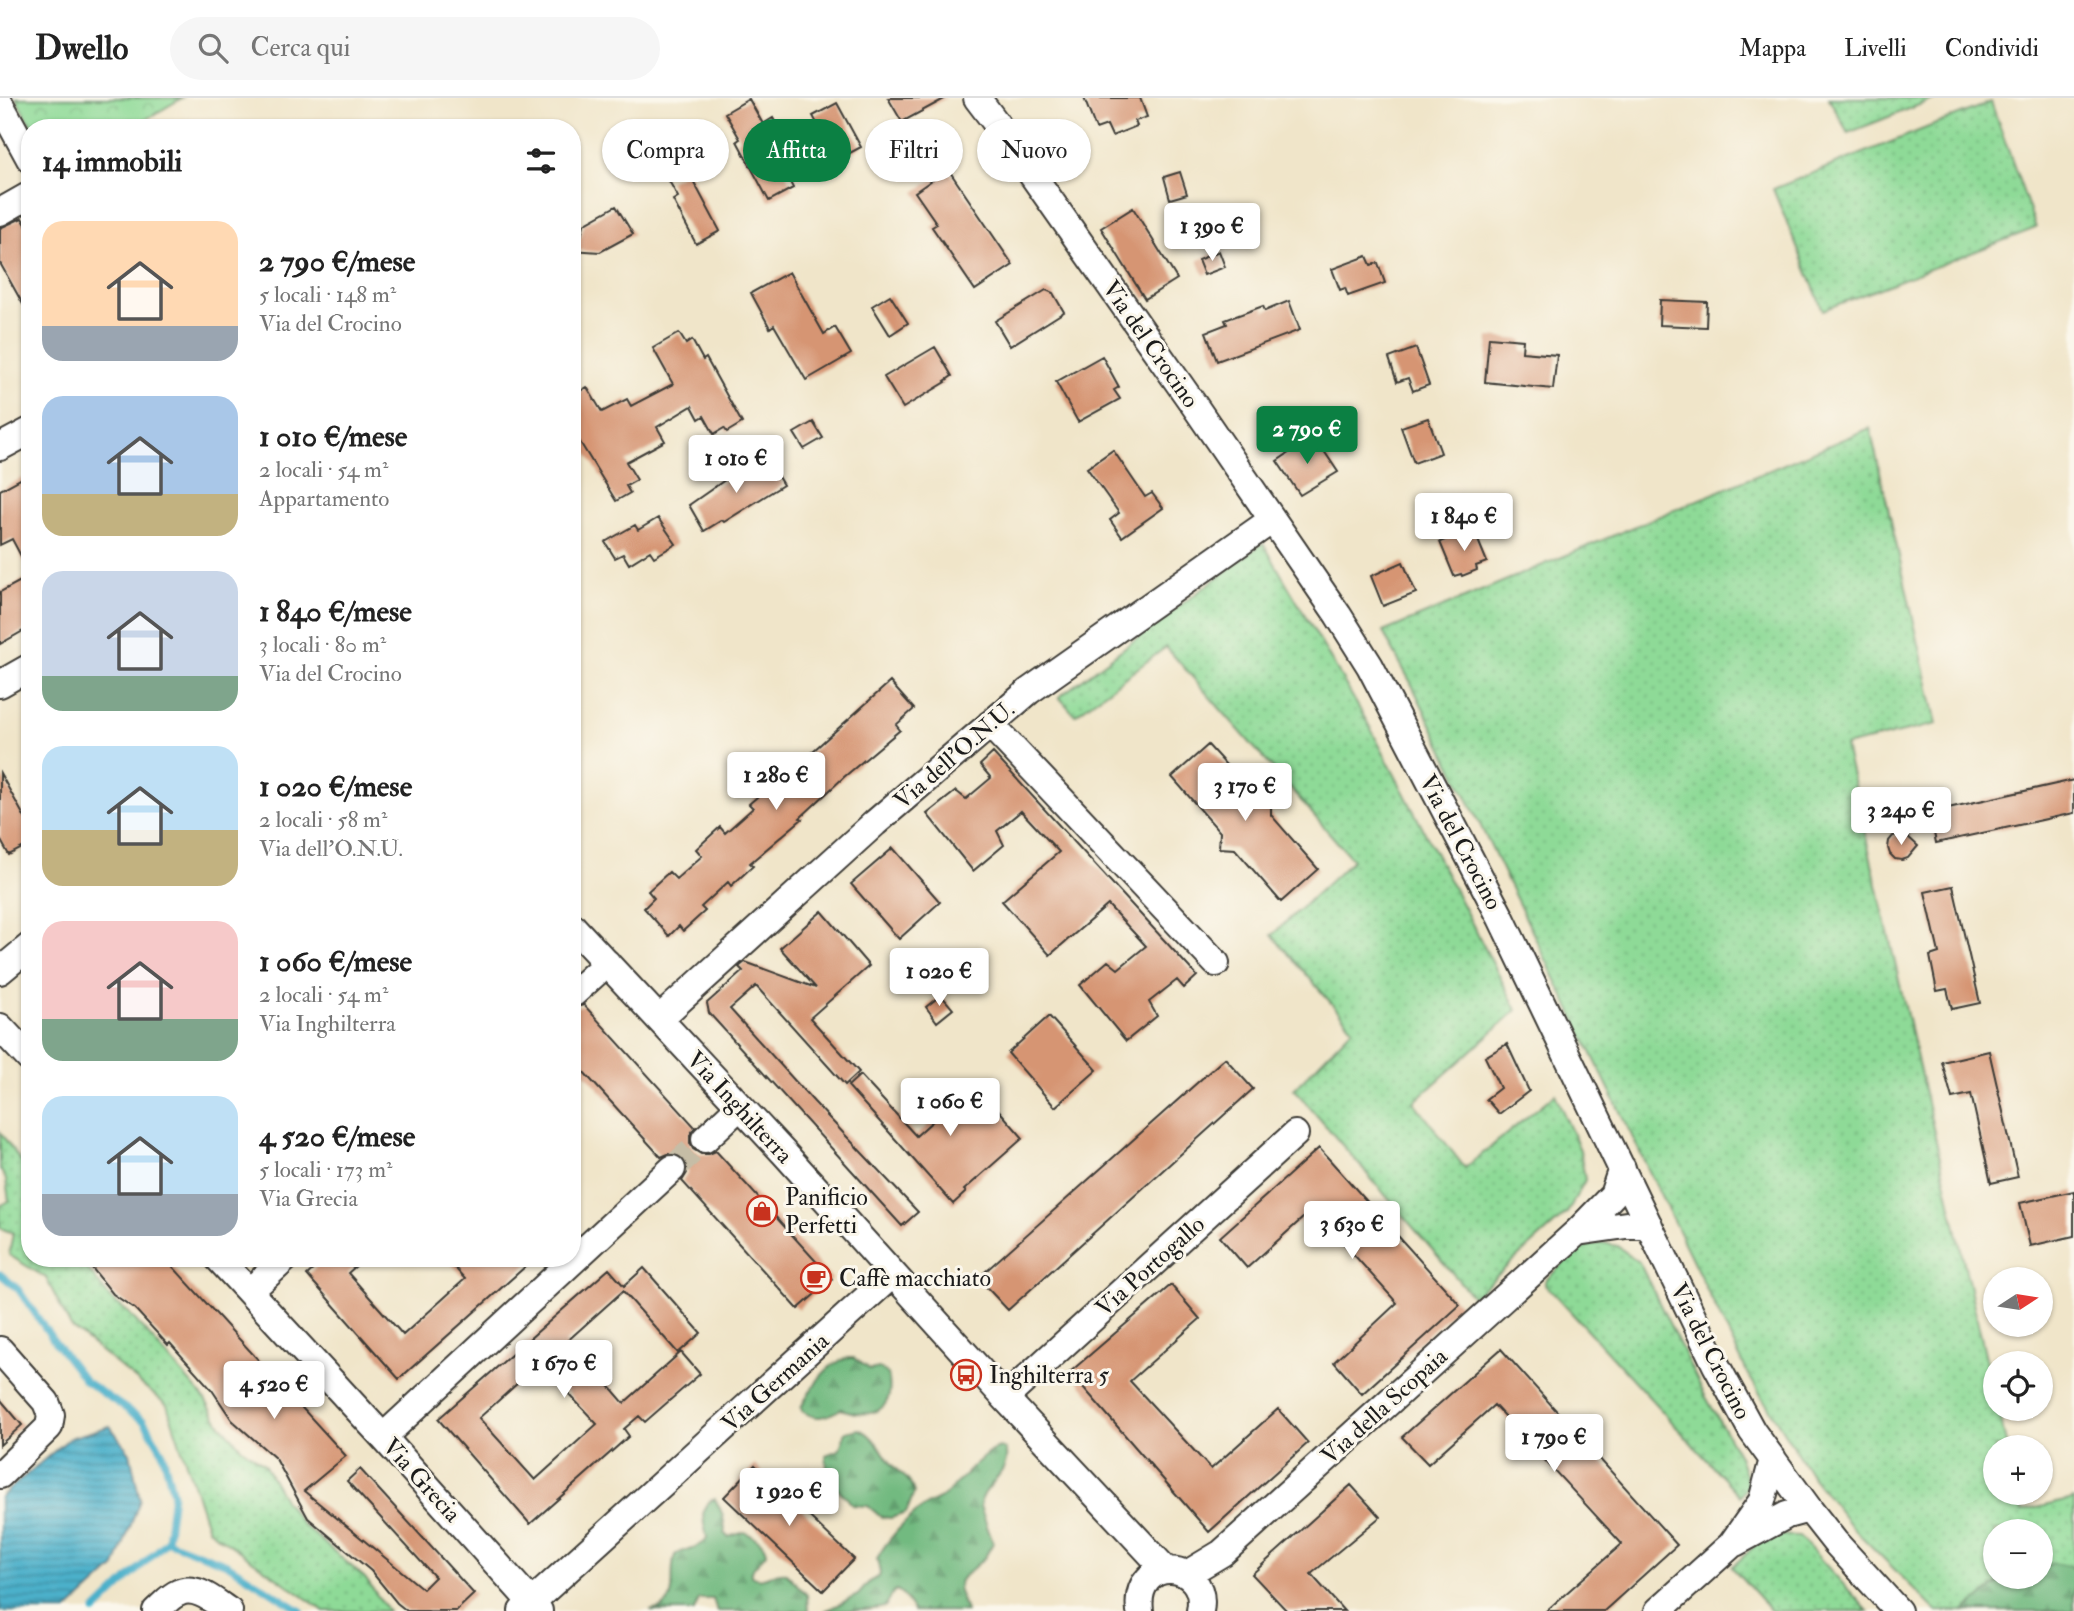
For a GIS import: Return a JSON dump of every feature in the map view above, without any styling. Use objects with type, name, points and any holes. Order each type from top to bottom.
[{"type":"street","name":"Via del Crocino","points":[[976,98],[993,118],[1186,394],[1370,666],[1502,918],[1716,1364],[1752,1431],[1835,1542],[1898,1611]]},
{"type":"street","points":[[0,104],[21,142]]},
{"type":"street","points":[[0,212],[21,200]]},
{"type":"street","points":[[0,447],[21,436]]},
{"type":"street","name":"Via dell'O.N.U.","points":[[659,1019],[875,823],[1037,684],[1272,520]]},
{"type":"street","points":[[0,684],[21,672]]},
{"type":"street","points":[[990,724],[1216,963]]},
{"type":"street","name":"Via Inghilterra","points":[[581,936],[1135,1538],[1188,1586]]},
{"type":"street","points":[[0,971],[21,954]]},
{"type":"street","points":[[581,987],[607,963]]},
{"type":"street","points":[[0,1027],[21,1049]]},
{"type":"street","points":[[705,1139],[740,1106]]},
{"type":"street","name":"Via Portogallo","points":[[1005,1398],[1295,1134]]},
{"type":"street","name":"Via della Scopaia","points":[[1188,1586],[1577,1232],[1613,1195],[1622,1168]]},
{"type":"street","points":[[581,1253],[672,1169]]},
{"type":"street","points":[[1577,1232],[1626,1225],[1649,1225]]},
{"type":"street","name":"Via Grecia","points":[[227,1267],[383,1437],[531,1608]]},
{"type":"street","points":[[250,1291],[276,1267]]},
{"type":"street","points":[[383,1437],[566,1267]]},
{"type":"street","name":"Via Germania","points":[[531,1608],[893,1274]]},
{"type":"street","points":[[0,1350],[46,1402],[51,1415],[49,1427],[0,1475]]},
{"type":"street","points":[[1658,1611],[1731,1545],[1762,1501],[1773,1460]]},
{"type":"street","points":[[1731,1545],[1787,1515],[1809,1509]]},
{"type":"street","points":[[1135,1538],[1143,1585]]},
{"type":"street","points":[[1140,1611],[1139,1598],[1149,1577],[1188,1586]]},
{"type":"street","points":[[156,1611],[178,1592],[190,1590],[202,1594],[229,1611]]},
{"type":"green space","points":[[16,98],[182,98],[146,119],[27,119]]},
{"type":"green space","points":[[1829,98],[1937,98],[1848,133]]},
{"type":"green space","points":[[1991,102],[2036,228],[1823,310],[1773,189]]},
{"type":"green space","points":[[1870,428],[1937,724],[1845,746],[1984,1351],[1983,1421],[2001,1421],[2004,1435],[1983,1435],[1983,1505],[2020,1505],[2022,1511],[2074,1499],[2074,1570],[2071,1567],[2053,1567],[2053,1519],[1983,1519],[1983,1589],[1992,1589],[1965,1611],[1936,1611],[1850,1525],[1812,1477],[1749,1376],[1411,683],[1383,632]]},
{"type":"green space","points":[[1263,543],[1370,727],[1517,1010],[1414,1102],[1465,1168],[1555,1094],[1580,1150],[1585,1180],[1567,1213],[1473,1297],[1294,1089],[1353,1028],[1272,935],[1353,860],[1166,647],[1075,715],[1059,697]]},
{"type":"green space","points":[[0,1132],[21,1162],[21,1262],[9,1255],[13,1233],[0,1228],[0,1206],[9,1201],[6,1180],[0,1169]]},
{"type":"green space","points":[[1604,1243],[1617,1246],[1639,1262],[1702,1390],[1739,1456],[1748,1484],[1740,1496],[1545,1284],[1580,1247]]},
{"type":"green space","points":[[28,1267],[86,1267],[110,1298],[129,1313],[204,1398],[221,1425],[242,1448],[264,1464],[302,1524],[365,1578],[388,1611],[324,1611],[208,1529],[167,1405],[71,1327],[46,1278]]},
{"type":"green space","points":[[854,1358],[870,1370],[879,1368],[888,1374],[889,1397],[885,1404],[872,1413],[841,1409],[817,1417],[802,1411],[801,1407],[820,1377],[832,1365]]},
{"type":"green space","points":[[859,1429],[874,1440],[911,1484],[914,1493],[906,1513],[891,1518],[881,1517],[868,1506],[852,1505],[833,1485],[834,1480],[827,1469],[826,1455],[839,1450],[846,1432]]},
{"type":"green space","points":[[1000,1447],[1005,1449],[1005,1465],[986,1492],[980,1506],[993,1543],[985,1557],[960,1580],[958,1589],[966,1611],[914,1611],[897,1590],[884,1607],[825,1611],[858,1595],[870,1581],[879,1577],[877,1559],[898,1530],[918,1511],[945,1495],[987,1454]]},
{"type":"green space","points":[[715,1499],[728,1537],[745,1532],[764,1546],[766,1553],[751,1571],[751,1576],[764,1578],[786,1573],[807,1595],[808,1611],[717,1611],[713,1599],[699,1599],[694,1611],[650,1611],[661,1608],[671,1597],[675,1555],[700,1545],[707,1538],[703,1521],[704,1510],[709,1502]]},
{"type":"green space","points":[[1778,1535],[1799,1536],[1868,1611],[1771,1611],[1732,1567],[1760,1541]]},
{"type":"green space","points":[[2053,1563],[2074,1570],[2074,1611],[1965,1611],[1992,1589],[2053,1589]]},
{"type":"water","points":[[110,1426],[130,1453],[140,1500],[115,1567],[67,1611],[0,1611],[0,1497],[70,1438]]},
{"type":"building","points":[[888,98],[946,98],[908,119],[900,119]]},
{"type":"building","points":[[1084,98],[1140,98],[1147,117],[1135,121],[1137,126],[1112,136],[1107,125],[1096,129]]},
{"type":"building","points":[[749,99],[760,119],[743,119],[743,152],[737,141],[740,139],[725,113]]},
{"type":"building","points":[[837,103],[846,119],[815,119],[813,116]]},
{"type":"building","points":[[851,129],[861,147],[851,152]]},
{"type":"building","points":[[1180,172],[1187,194],[1170,199],[1164,177]]},
{"type":"building","points":[[670,182],[694,182],[720,231],[696,244],[673,200],[678,197]]},
{"type":"building","points":[[759,182],[790,182],[793,188],[769,201]]},
{"type":"building","points":[[929,182],[957,182],[1013,265],[975,290],[932,227],[937,224],[915,192]]},
{"type":"building","points":[[616,206],[633,234],[600,252],[581,251],[584,224]]},
{"type":"building","points":[[1133,208],[1177,279],[1145,299],[1101,228]]},
{"type":"building","points":[[21,218],[21,301],[0,263],[0,228]]},
{"type":"building","points":[[1219,251],[1225,267],[1204,275],[1198,260]]},
{"type":"building","points":[[1367,256],[1371,265],[1378,263],[1385,283],[1348,296],[1345,288],[1340,290],[1332,269]]},
{"type":"building","points":[[789,272],[824,334],[835,327],[851,354],[806,380],[774,325],[770,328],[751,293]]},
{"type":"building","points":[[1046,290],[1053,293],[1064,312],[1010,346],[995,321]]},
{"type":"building","points":[[890,295],[908,323],[890,335],[872,306]]},
{"type":"building","points":[[1660,300],[1707,302],[1706,327],[1659,325]]},
{"type":"building","points":[[1289,301],[1300,330],[1217,361],[1206,332],[1227,324],[1225,320],[1263,306],[1265,311]]},
{"type":"building","points":[[679,333],[686,344],[692,340],[703,360],[706,358],[742,423],[727,432],[724,428],[714,434],[704,416],[699,419],[692,406],[657,427],[665,441],[626,462],[637,480],[626,486],[630,493],[616,501],[581,444],[581,391],[587,387],[602,412],[627,399],[631,406],[673,384],[653,348]]},
{"type":"building","points":[[1489,337],[1523,340],[1522,352],[1557,355],[1553,389],[1485,382]]},
{"type":"building","points":[[935,347],[952,376],[903,408],[884,377]]},
{"type":"building","points":[[1416,348],[1429,385],[1413,391],[1408,378],[1397,382],[1389,358]]},
{"type":"building","points":[[1102,356],[1119,387],[1114,390],[1120,399],[1078,422],[1056,382]]},
{"type":"building","points":[[1428,418],[1441,453],[1414,463],[1401,427]]},
{"type":"building","points":[[813,422],[823,438],[804,449],[794,433]]},
{"type":"building","points":[[1314,436],[1338,472],[1300,495],[1277,461]]},
{"type":"building","points":[[1113,450],[1145,497],[1152,493],[1163,508],[1122,537],[1110,520],[1119,513],[1087,468]]},
{"type":"building","points":[[767,459],[783,485],[724,522],[722,520],[704,531],[689,505],[745,466],[748,471]]},
{"type":"building","points":[[21,479],[21,556],[12,539],[0,545],[0,490]]},
{"type":"building","points":[[658,518],[676,544],[654,557],[650,551],[629,564],[623,554],[615,558],[605,542],[635,525],[638,530]]},
{"type":"building","points":[[1473,528],[1487,562],[1476,566],[1477,570],[1454,576],[1440,542]]},
{"type":"building","points":[[1403,562],[1416,593],[1383,606],[1371,576]]},
{"type":"building","points":[[21,581],[21,632],[0,644],[0,592]]},
{"type":"building","points":[[890,682],[914,709],[896,725],[900,730],[750,863],[753,866],[731,886],[728,882],[701,907],[705,911],[683,931],[679,926],[669,936],[644,908],[654,898],[648,891],[669,872],[676,879],[702,856],[696,849],[720,827],[725,833],[753,808],[749,804],[772,784],[774,786]]},
{"type":"building","points":[[1208,745],[1256,798],[1271,800],[1271,815],[1318,869],[1281,902],[1235,849],[1219,848],[1220,832],[1172,777]]},
{"type":"building","points":[[993,753],[1197,976],[1184,988],[1177,980],[1149,1002],[1157,1016],[1126,1041],[1080,985],[1108,961],[1118,969],[1146,946],[1108,905],[1050,955],[1002,901],[1059,852],[1021,811],[997,831],[1004,845],[973,871],[927,814],[956,791],[966,799],[991,778],[980,765]]},
{"type":"building","points":[[0,773],[21,811],[21,849],[9,855],[0,839]]},
{"type":"building","points":[[2074,780],[2074,813],[1936,843],[1930,812]]},
{"type":"building","points":[[1906,835],[1918,846],[1908,858],[1902,860],[1895,859],[1888,848],[1893,836]]},
{"type":"building","points":[[893,848],[940,902],[899,939],[851,884]]},
{"type":"building","points":[[1953,886],[1980,1003],[1952,1009],[1947,989],[1937,991],[1930,956],[1939,953],[1925,892]]},
{"type":"building","points":[[822,911],[869,966],[810,1018],[859,1072],[845,1085],[756,986],[730,1009],[918,1212],[902,1226],[709,1013],[707,1003],[743,971],[739,967],[745,962],[816,988],[780,948]]},
{"type":"building","points":[[941,995],[953,1009],[937,1022],[926,1007]]},
{"type":"building","points":[[584,1005],[695,1127],[690,1135],[693,1149],[701,1154],[716,1151],[832,1279],[798,1309],[682,1181],[687,1173],[684,1159],[676,1154],[661,1157],[581,1069],[581,1006]]},
{"type":"building","points":[[1049,1016],[1097,1070],[1055,1107],[1008,1053]]},
{"type":"building","points":[[1507,1044],[1529,1091],[1499,1114],[1486,1099],[1500,1088],[1485,1057]]},
{"type":"building","points":[[1989,1051],[2018,1177],[1991,1183],[1971,1094],[1952,1098],[1942,1062]]},
{"type":"building","points":[[1225,1058],[1253,1089],[1008,1310],[978,1278]]},
{"type":"building","points":[[860,1075],[916,1136],[975,1083],[1023,1138],[964,1190],[966,1192],[953,1204],[848,1086]]},
{"type":"building","points":[[1319,1148],[1460,1305],[1362,1394],[1334,1362],[1397,1303],[1313,1209],[1247,1268],[1220,1237]]},
{"type":"building","points":[[2074,1191],[2074,1236],[2030,1246],[2020,1203]]},
{"type":"building","points":[[91,1267],[173,1267],[346,1456],[304,1491],[423,1589],[435,1577],[347,1481],[360,1469],[474,1594],[456,1611],[407,1611],[397,1603],[371,1571],[308,1518],[276,1459],[232,1420],[212,1390],[170,1343],[168,1345],[135,1309],[113,1294]]},
{"type":"building","points":[[316,1267],[355,1267],[348,1273],[403,1335],[465,1279],[454,1267],[525,1267],[399,1379],[307,1275]]},
{"type":"building","points":[[644,1268],[701,1333],[678,1353],[623,1291],[565,1343],[602,1385],[606,1382],[624,1403],[681,1352],[700,1374],[645,1422],[639,1416],[624,1429],[629,1436],[530,1524],[438,1419],[609,1269],[624,1286]],"holes":[[[540,1363],[597,1424],[535,1480],[479,1418]]]},
{"type":"building","points":[[1171,1285],[1200,1319],[1130,1381],[1211,1469],[1278,1409],[1308,1443],[1209,1532],[1070,1372]]},
{"type":"building","points":[[1501,1349],[1677,1545],[1604,1611],[1546,1611],[1622,1544],[1494,1405],[1428,1464],[1402,1437]]},
{"type":"building","points":[[0,1399],[22,1425],[0,1445]]},
{"type":"building","points":[[755,1465],[854,1559],[823,1591],[724,1497]]},
{"type":"building","points":[[1351,1485],[1380,1517],[1311,1574],[1344,1611],[1287,1611],[1252,1574]]},
{"type":"waterway","points":[[0,1274],[18,1289],[85,1381],[144,1421],[162,1451],[173,1494],[167,1541],[95,1611]]},
{"type":"waterway","points":[[167,1541],[227,1564],[301,1611]]},
{"type":"tunnel","points":[[672,1169],[705,1139]]},
{"type":"place","name":"Panificio Perfetti","points":[[762,1211]]},
{"type":"place","name":"Caffè macchiato","points":[[816,1278]]},
{"type":"place","name":"Inghilterra 5","points":[[966,1375]]}]
